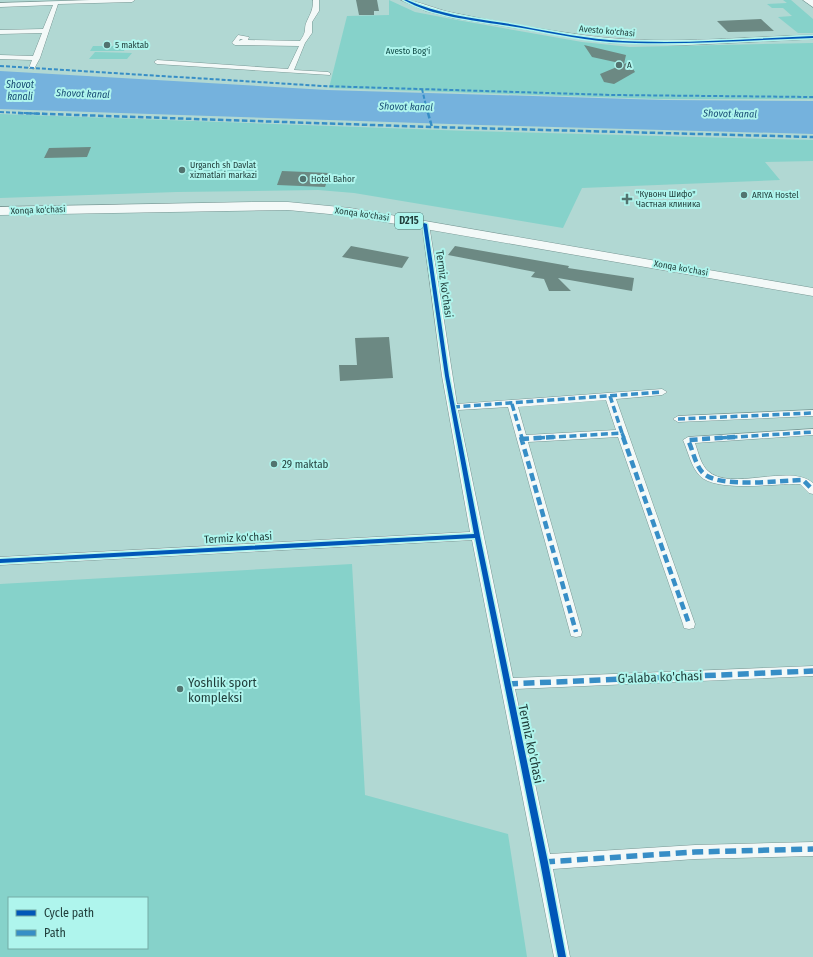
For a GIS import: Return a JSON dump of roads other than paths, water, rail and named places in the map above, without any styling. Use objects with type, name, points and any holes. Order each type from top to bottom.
[{"type":"main road","points":[[807,0],[813,4]]},
{"type":"main road","name":"Xonqa ko'chasi","points":[[0,211],[72,206],[263,198],[321,201],[355,205],[598,249],[813,292]]},
{"type":"main road","name":"Xonqa ko'chasi","points":[[0,204],[72,206],[288,206],[350,212],[813,282]]},
{"type":"street","points":[[0,5],[132,0]]},
{"type":"street","points":[[290,71],[303,44],[235,43],[238,37],[247,38],[244,42],[302,43],[309,33],[309,22],[316,11],[316,0]]},
{"type":"street","name":"Avesto ko'chasi","points":[[405,0],[423,8],[449,14],[596,39],[650,42],[813,37]]},
{"type":"street","points":[[32,68],[37,58],[56,3]]},
{"type":"street","points":[[0,32],[46,31]]},
{"type":"street","points":[[0,57],[37,58]]},
{"type":"street","points":[[157,62],[328,74]]},
{"type":"street","name":"Termiz ko'chasi","points":[[425,224],[453,407],[477,536],[562,957]]},
{"type":"street","points":[[453,407],[512,404],[662,392]]},
{"type":"street","points":[[610,396],[689,624]]},
{"type":"street","points":[[512,404],[576,632]]},
{"type":"street","points":[[678,419],[813,413]]},
{"type":"street","points":[[813,432],[688,440],[701,469],[705,475],[713,479],[730,482],[803,480],[813,490]]},
{"type":"street","points":[[521,439],[622,433]]},
{"type":"street","name":"Termiz ko'chasi","points":[[0,561],[477,536]]},
{"type":"street","name":"G'alaba ko'chasi","points":[[507,684],[813,671]]},
{"type":"street","points":[[544,862],[695,852],[813,849]]},
{"type":"water","name":"Shovot kanali","points":[[0,71],[327,90],[664,100],[813,101],[813,134],[480,125],[0,109]]},
{"type":"place","name":"5 maktab","points":[[107,45]]},
{"type":"place","name":"A","points":[[619,65]]},
{"type":"place","name":"Urganch sh Davlat xizmatlari markazi","points":[[182,170]]},
{"type":"place","name":"Hotel Bahor","points":[[303,179]]},
{"type":"place","name":"ARIYA Hostel","points":[[744,195]]},
{"type":"place","name":"\"Кувонч Шифо\" Частная клиника","points":[[627,199]]},
{"type":"place","name":"29 maktab","points":[[274,464]]},
{"type":"place","name":"Yoshlik sport kompleksi","points":[[180,689]]},
{"type":"park label","name":"Avesto Bog'i","points":[[408,51]]},
{"type":"water label","name":"Shovot kanal","points":[[83,94]]},
{"type":"water label","name":"Shovot kanal","points":[[406,107]]},
{"type":"water label","name":"Shovot kanal","points":[[730,114]]}]
